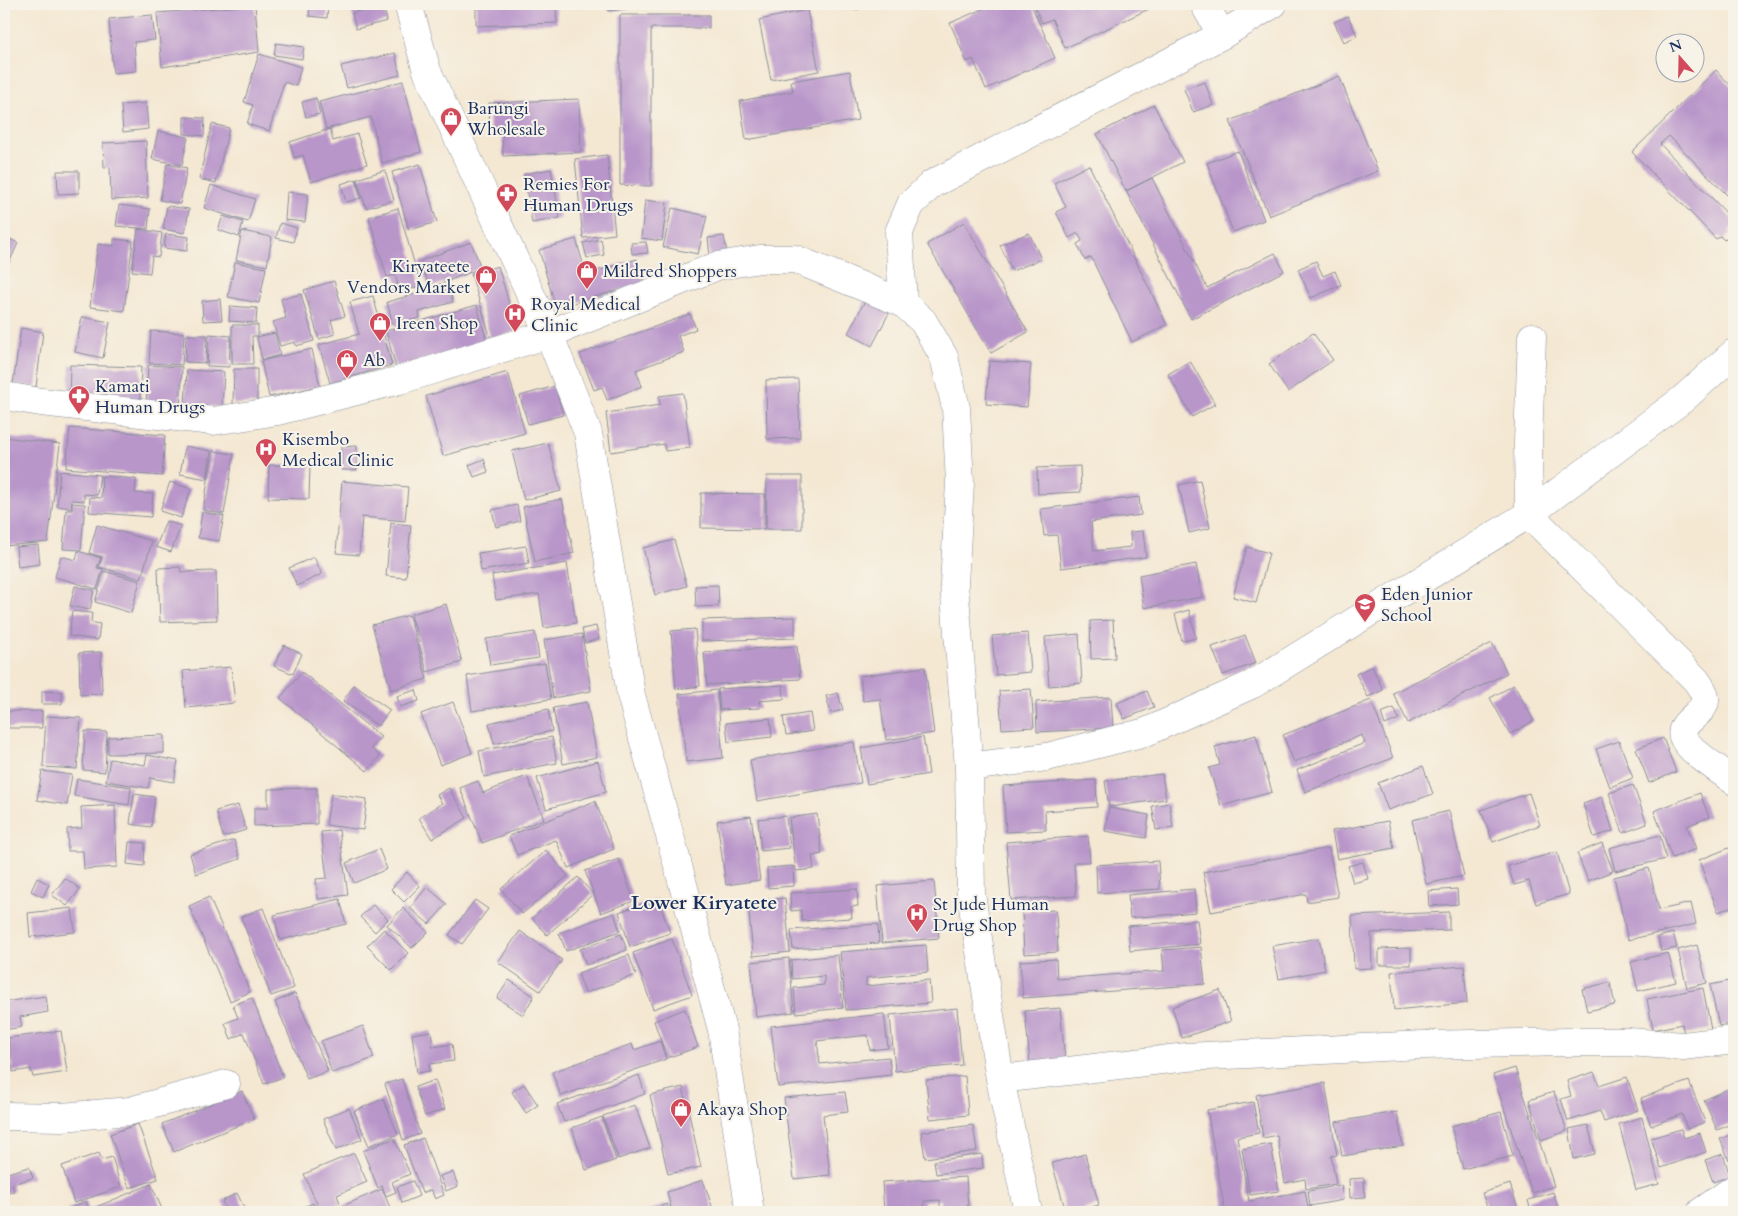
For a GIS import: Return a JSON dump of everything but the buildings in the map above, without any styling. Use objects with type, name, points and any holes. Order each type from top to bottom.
[{"type":"street","points":[[408,4],[427,71],[549,334],[588,433],[631,695],[722,1030],[750,1212]]},
{"type":"street","points":[[1204,4],[1222,35]]},
{"type":"street","points":[[903,303],[898,232],[911,204],[932,184],[1222,35],[1273,4]]},
{"type":"street","points":[[4,396],[41,402],[213,421],[278,411],[400,380],[549,334],[717,266],[760,259],[796,259],[903,303],[923,320],[944,357],[956,408],[960,482],[954,584],[969,767],[971,894],[1000,1078],[1028,1212]]},
{"type":"street","points":[[1532,337],[1528,442],[1529,514],[1696,680],[1702,688],[1705,700],[1702,708],[1683,726],[1682,733],[1685,741],[1693,750],[1734,781]]},
{"type":"street","points":[[969,767],[1047,757],[1146,732],[1253,684],[1529,514],[1683,398],[1734,353]]},
{"type":"street","points":[[1000,1078],[1187,1057],[1424,1045],[1629,1042],[1683,1046],[1734,1040]]},
{"type":"street","points":[[4,1116],[62,1118],[130,1111],[226,1084]]},
{"type":"street","points":[[1701,1212],[1734,1189]]},
{"type":"place","name":"Barungi Wholesale","points":[[451,137]]},
{"type":"place","name":"Remies For Human Drugs","points":[[507,213]]},
{"type":"place","name":"Mildred Shoppers","points":[[587,290]]},
{"type":"place","name":"Kiryateete Vendors Market","points":[[486,295]]},
{"type":"place","name":"Royal Medical Clinic","points":[[515,333]]},
{"type":"place","name":"Ireen Shop","points":[[380,342]]},
{"type":"place","name":"Ab","points":[[347,379]]},
{"type":"place","name":"Kamati Human Drugs","points":[[79,415]]},
{"type":"place","name":"Kisembo Medical Clinic","points":[[266,468]]},
{"type":"place","name":"Eden Junior School","points":[[1365,623]]},
{"type":"place","name":"St Jude Human Drug Shop","points":[[917,933]]},
{"type":"place","name":"Akaya Shop","points":[[681,1128]]},
{"type":"district","name":"Lower Kiryatete","points":[[704,902]]}]
